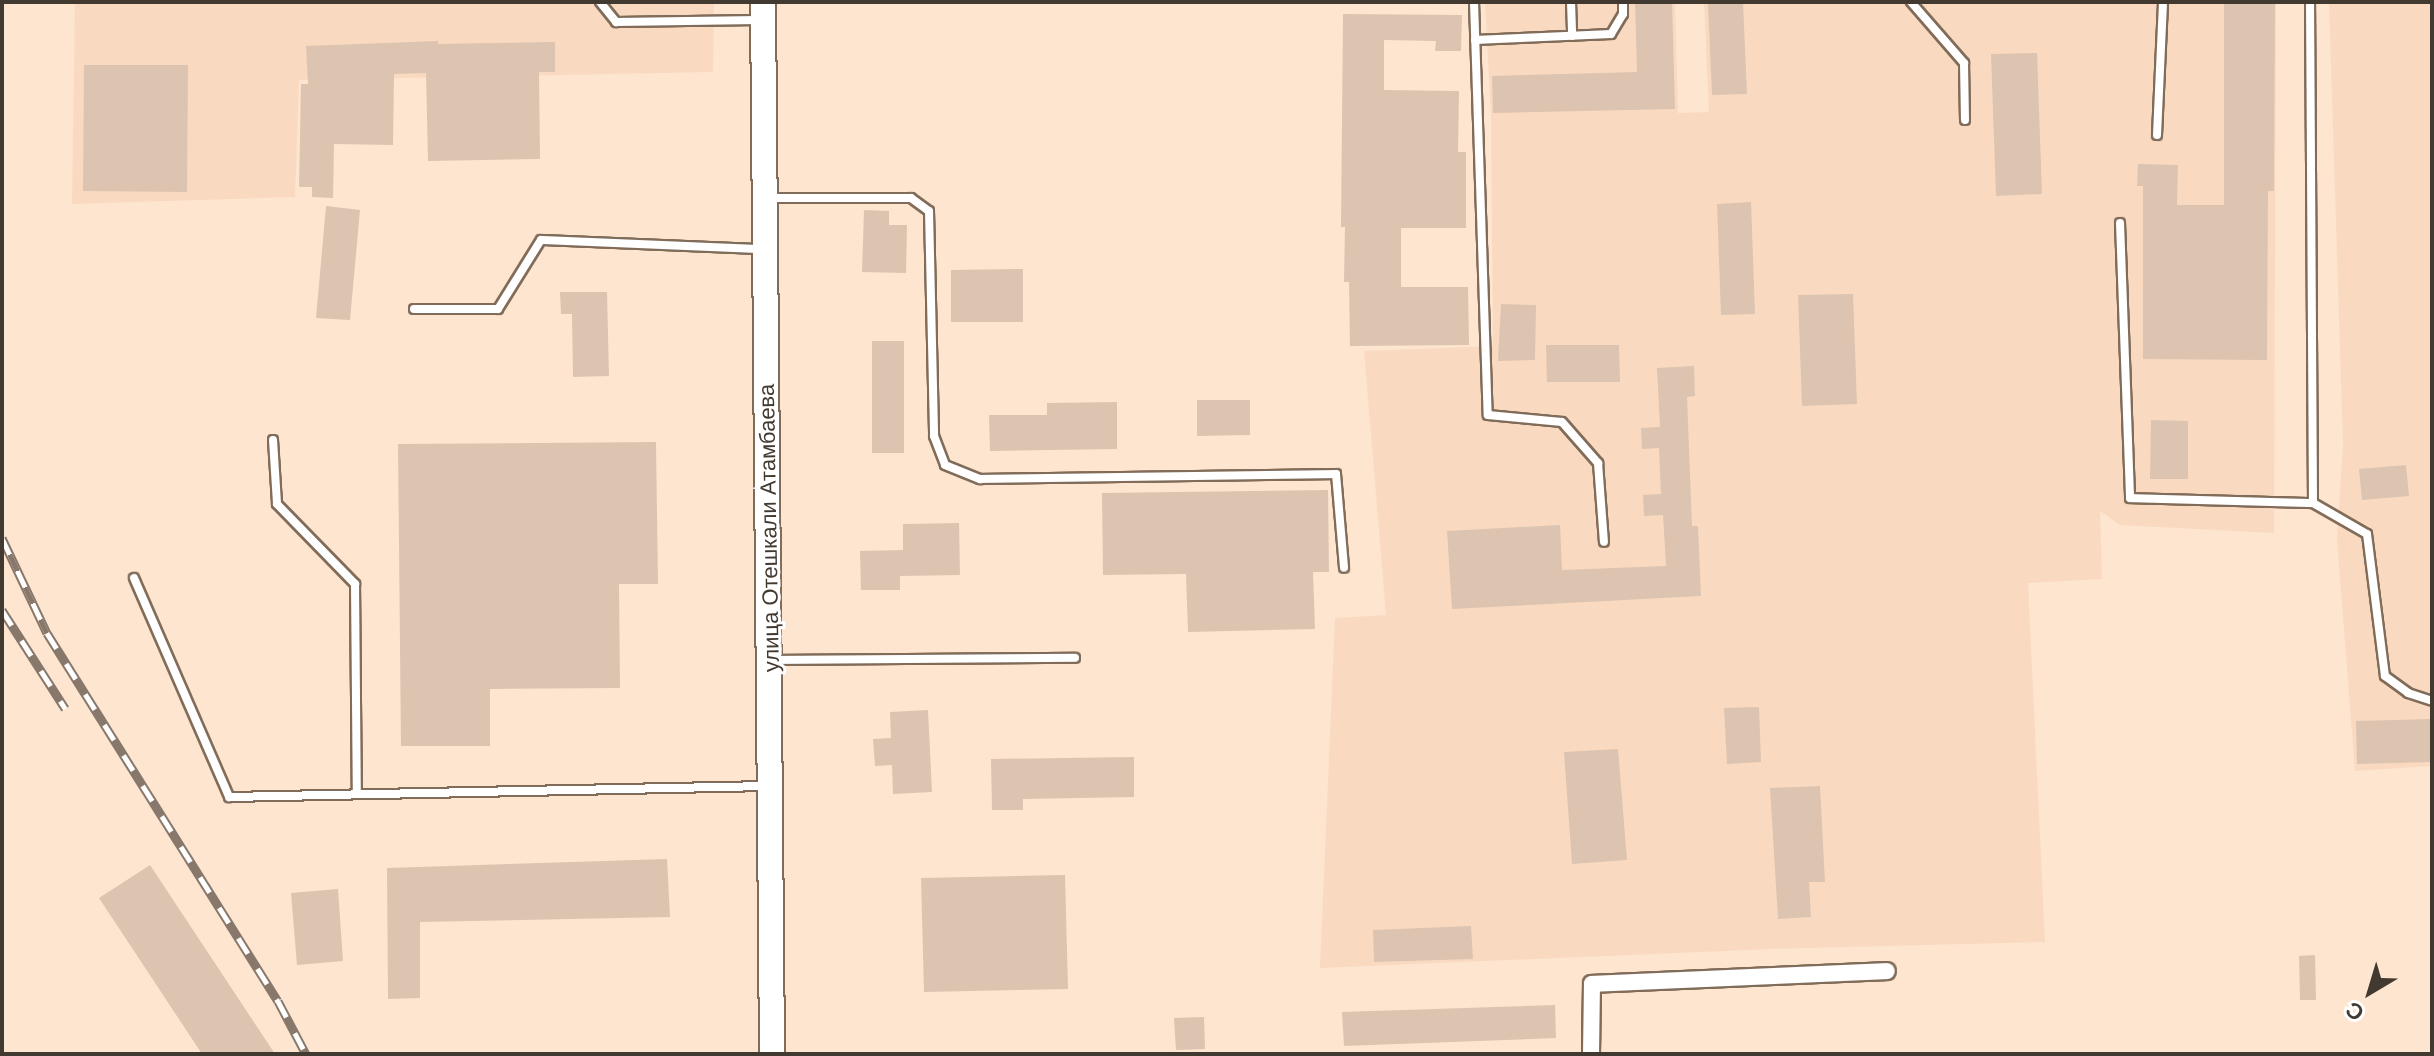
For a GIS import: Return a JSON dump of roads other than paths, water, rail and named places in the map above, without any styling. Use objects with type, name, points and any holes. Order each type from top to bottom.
[{"type":"street","name":"улица Отешкали Атамбаева","points":[[763,11],[773,785],[772,1054]]},
{"type":"street","points":[[1591,1054],[1592,984],[1887,971]]},
{"type":"lane","points":[[600,2],[616,22],[763,11]]},
{"type":"lane","points":[[1474,2],[1488,415],[1562,422],[1598,463],[1604,542]]},
{"type":"lane","points":[[1571,2],[1572,36]]},
{"type":"lane","points":[[1475,40],[1611,34],[1623,14],[1623,2]]},
{"type":"lane","points":[[1911,2],[1964,63],[1965,120]]},
{"type":"lane","points":[[2157,135],[2163,2]]},
{"type":"lane","points":[[2310,2],[2313,503]]},
{"type":"lane","points":[[765,198],[911,198],[929,211],[934,436],[945,465],[980,479],[1336,474],[1344,568]]},
{"type":"lane","points":[[2120,223],[2130,498],[2313,503],[2367,534],[2385,676],[2408,693],[2432,701]]},
{"type":"lane","points":[[414,309],[498,309],[541,240],[765,249]]},
{"type":"lane","points":[[273,440],[277,504],[355,584],[357,794]]},
{"type":"lane","points":[[134,578],[229,797],[773,785]]},
{"type":"lane","points":[[771,660],[1075,658]]},
{"type":"railway","points":[[2,538],[47,633],[278,1001],[306,1054]]},
{"type":"railway","points":[[2,610],[65,708]]}]
